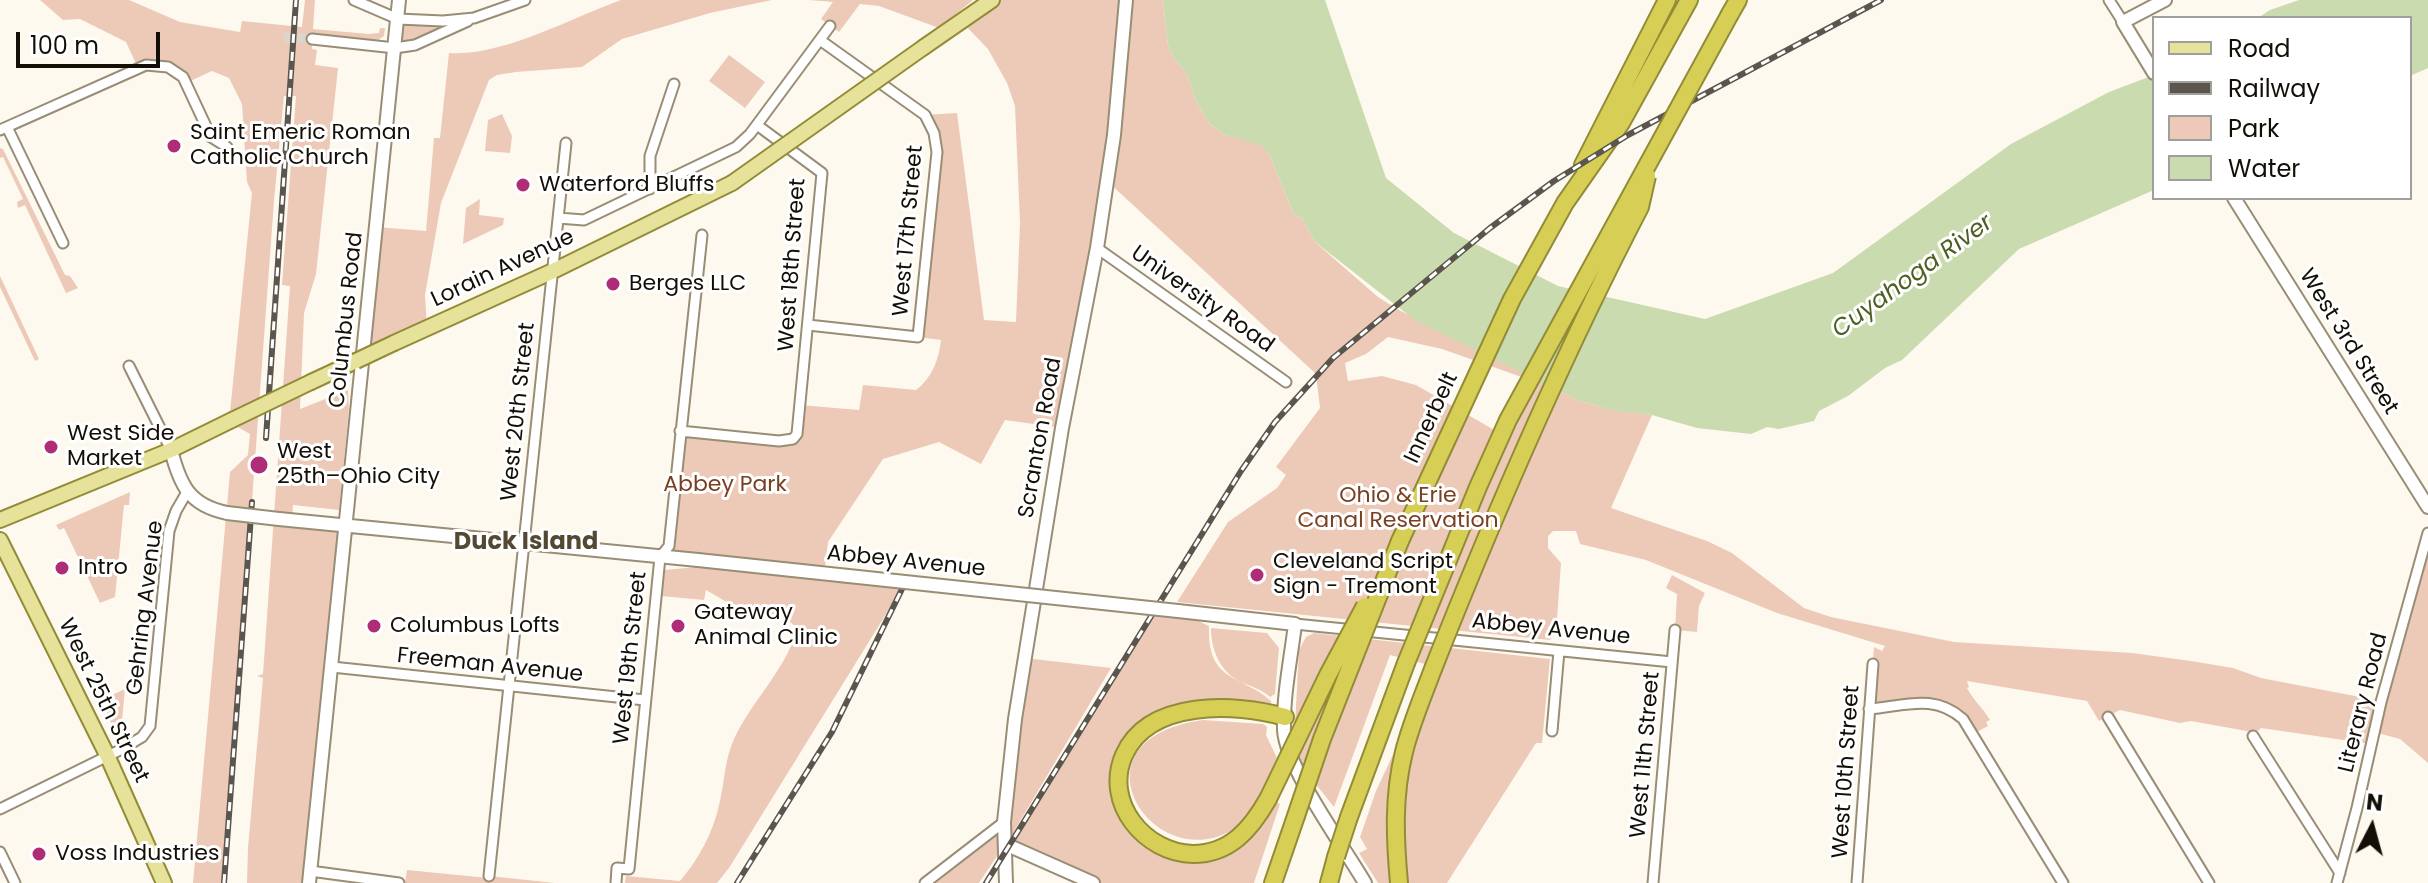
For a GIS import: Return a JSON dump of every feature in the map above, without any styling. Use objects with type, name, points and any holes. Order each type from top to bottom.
[{"type":"highway","points":[[1565,203],[1602,123],[1667,0]]},
{"type":"highway","name":"Innerbelt","points":[[1273,883],[1322,739],[1400,541],[1512,299],[1565,203],[1621,123],[1689,0]]},
{"type":"highway","points":[[1329,883],[1349,817],[1406,663],[1508,420],[1738,0]]},
{"type":"highway","points":[[1399,883],[1395,826],[1404,750],[1480,550],[1538,414],[1640,207],[1651,159]]},
{"type":"highway","points":[[1285,717],[1201,708],[1165,717],[1150,726],[1131,744],[1121,768],[1121,798],[1127,814],[1146,838],[1172,851],[1197,854],[1223,848],[1245,833],[1268,799],[1328,675],[1400,541]]},
{"type":"main road","name":"Lorain Avenue","points":[[0,520],[171,450],[338,369],[553,271],[732,183],[992,0]]},
{"type":"main road","name":"West 25th Street","points":[[0,540],[107,755],[164,883]]},
{"type":"street","points":[[354,0],[398,19],[443,21],[474,18]]},
{"type":"street","name":"Columbus Road","points":[[310,877],[399,0]]},
{"type":"street","points":[[312,39],[395,48],[415,45],[474,18],[525,0]]},
{"type":"street","name":"Scranton Road","points":[[1006,883],[1004,822],[1015,719],[1062,428],[1097,248],[1114,135],[1126,0]]},
{"type":"street","points":[[2109,0],[2152,69]]},
{"type":"street","points":[[2123,22],[2165,0]]},
{"type":"street","points":[[558,218],[584,220],[736,147],[757,125],[830,26]]},
{"type":"street","name":"West 17th Street","points":[[808,325],[918,337],[937,152],[934,133],[925,115],[820,40]]},
{"type":"street","points":[[63,243],[4,129],[146,65],[168,67],[183,77],[211,137],[227,147]]},
{"type":"street","points":[[650,189],[650,156],[674,84]]},
{"type":"street","name":"West 18th Street","points":[[680,431],[779,441],[793,439],[797,434],[822,173],[757,125]]},
{"type":"street","name":"West 20th Street","points":[[489,876],[566,143]]},
{"type":"street","name":"West 3rd Street","points":[[2235,200],[2428,507]]},
{"type":"street","name":"West 19th Street","points":[[616,883],[617,868],[629,869],[660,557],[669,546],[702,235]]},
{"type":"street","name":"University Road","points":[[1097,248],[1286,382]]},
{"type":"street","points":[[129,366],[171,450],[179,479],[187,492]]},
{"type":"street","name":"Abbey Avenue","points":[[187,492],[196,501],[227,513],[1672,662]]},
{"type":"street","name":"Gehring Avenue","points":[[107,755],[142,737],[150,726],[169,531],[187,492]]},
{"type":"street","name":"Literary Road","points":[[2338,878],[2381,702],[2428,533]]},
{"type":"street","points":[[1295,624],[1285,717],[1286,739],[1297,771],[1363,881]]},
{"type":"street","name":"West 11th Street","points":[[1653,883],[1675,630]]},
{"type":"street","points":[[1552,731],[1559,651]]},
{"type":"street","name":"West 10th Street","points":[[1857,883],[1873,664]]},
{"type":"street","name":"Freeman Avenue","points":[[332,667],[645,700]]},
{"type":"street","points":[[1869,709],[1929,702],[1952,709],[1963,719],[2063,883]]},
{"type":"street","points":[[2108,717],[2209,883]]},
{"type":"street","points":[[2253,736],[2338,878]]},
{"type":"street","points":[[0,809],[107,755]]},
{"type":"street","points":[[925,883],[1004,822]]},
{"type":"street","points":[[1005,844],[1093,883]]},
{"type":"street","points":[[0,852],[15,883]]},
{"type":"street","points":[[310,877],[399,883]]},
{"type":"green space","points":[[40,0],[129,0],[180,22],[240,32],[242,21],[302,27],[305,0],[315,0],[313,29],[369,34],[379,33],[380,28],[385,28],[384,36],[378,40],[312,37],[312,49],[317,50],[315,65],[338,68],[316,274],[304,313],[300,409],[348,390],[349,409],[339,510],[293,505],[292,519],[347,526],[309,883],[247,883],[263,678],[257,676],[263,674],[290,286],[282,285],[296,96],[284,96],[274,201],[224,883],[193,883],[230,472],[248,455],[250,434],[229,422],[252,193],[247,182],[242,104],[229,78],[212,71],[186,83],[177,72],[138,68],[126,42],[80,19],[63,20]]},
{"type":"green space","points":[[621,0],[772,0],[710,13],[622,39],[582,67],[516,72],[497,75],[489,80],[441,203],[425,295],[427,328],[364,357],[377,227],[426,231],[434,138],[440,138],[449,53],[469,53],[513,43]]},
{"type":"green space","points":[[809,0],[973,0],[939,28],[879,6],[860,4],[839,32],[821,19],[833,2]]},
{"type":"green space","points":[[981,0],[1163,0],[1168,45],[1187,74],[1195,99],[1209,123],[1223,134],[1262,145],[1270,156],[1294,215],[1302,218],[1315,242],[1378,297],[1397,309],[1580,401],[1608,409],[1652,415],[1611,508],[1707,541],[1732,553],[1804,608],[1831,617],[1954,642],[2132,653],[2191,661],[2381,701],[2428,533],[2428,763],[2400,739],[2374,732],[2371,744],[2261,728],[2253,736],[2252,732],[2191,721],[2180,723],[2120,710],[2099,721],[2087,701],[1967,681],[1967,688],[1990,720],[1986,722],[1988,726],[1973,734],[1941,704],[1869,709],[1874,647],[1882,651],[1885,646],[1777,613],[1646,560],[1580,544],[1576,531],[1553,531],[1548,536],[1548,548],[1561,563],[1556,633],[1550,640],[1177,602],[1228,522],[1277,488],[1286,475],[1276,467],[1320,408],[1316,374],[1107,181],[1062,428],[1005,420],[981,464],[939,442],[883,459],[828,542],[824,574],[904,585],[717,883],[625,883],[626,876],[680,881],[693,864],[709,836],[716,815],[734,739],[783,661],[796,633],[796,627],[789,621],[742,611],[706,590],[704,600],[661,596],[664,570],[697,567],[698,561],[660,557],[669,546],[680,431],[793,439],[800,405],[859,410],[863,385],[916,390],[926,380],[936,361],[941,340],[918,337],[937,152],[925,115],[957,113],[984,320],[1016,322],[1020,223],[1015,106],[1007,83],[988,49],[963,23]],"holes":[[[1388,337],[1442,349],[1530,380],[1503,435],[1416,385],[1382,376],[1348,381],[1345,363],[1366,354]]]},
{"type":"green space","points":[[398,19],[471,19],[395,48]]},
{"type":"green space","points":[[729,55],[765,82],[745,108],[709,81]]},
{"type":"green space","points":[[502,114],[512,136],[510,153],[485,151],[488,120]]},
{"type":"green space","points":[[0,148],[65,275],[70,276],[78,288],[66,293],[25,205],[18,208],[17,202],[23,199],[3,157],[0,158]]},
{"type":"green space","points":[[480,199],[479,215],[504,218],[503,225],[463,244],[466,208]]},
{"type":"green space","points":[[0,276],[39,359],[35,361],[0,287]]},
{"type":"green space","points":[[130,492],[129,505],[124,505],[115,597],[100,603],[64,528],[59,530],[56,525]]},
{"type":"green space","points":[[1672,575],[1705,593],[1699,606],[1697,632],[1675,630],[1677,594],[1666,588]]},
{"type":"green space","points":[[1153,613],[1194,619],[1209,626],[1210,644],[1220,668],[1271,701],[1272,715],[1201,708],[1139,735],[1120,784],[1146,838],[1210,853],[1268,799],[1280,804],[1254,883],[1093,883],[1005,844],[979,883],[925,883],[1004,821],[1025,658],[1111,668],[1013,833]]},
{"type":"green space","points":[[1211,628],[1267,633],[1279,648],[1275,694],[1270,697],[1227,672],[1215,652]]},
{"type":"green space","points":[[1314,633],[1550,659],[1542,743],[1536,743],[1447,883],[1406,883],[1404,852],[1403,805],[1407,773],[1416,737],[1439,675],[1437,667],[1390,655],[1334,807],[1307,773],[1294,744],[1299,650],[1306,637]]},
{"type":"green space","points":[[125,689],[122,720],[112,725],[101,700]]},
{"type":"green space","points":[[1203,720],[1263,724],[1267,727],[1266,735],[1277,758],[1254,804],[1237,827],[1206,839],[1177,837],[1153,823],[1136,802],[1130,777],[1137,753],[1160,732]]},
{"type":"green space","points":[[1396,748],[1389,816],[1392,883],[1378,883],[1359,853],[1367,849],[1360,837],[1376,791]]},
{"type":"green space","points":[[407,870],[489,876],[555,883],[405,883]]},
{"type":"water","name":"Cuyahoga River","points":[[1163,0],[1325,0],[1386,178],[1454,233],[1558,286],[1705,319],[1833,273],[2011,144],[2109,92],[2152,76],[2152,191],[2019,249],[1902,360],[1885,368],[1848,396],[1819,411],[1814,421],[1779,429],[1767,427],[1751,434],[1697,428],[1652,415],[1611,410],[1580,401],[1416,321],[1315,242],[1302,218],[1294,215],[1270,156],[1262,146],[1223,134],[1209,123],[1195,99],[1187,74],[1168,45]]},
{"type":"water","points":[[2299,0],[2428,0],[2428,68],[2412,75],[2412,16],[2261,16]]},
{"type":"tunnel","points":[[284,37],[312,39]]},
{"type":"railway","points":[[266,438],[296,0]]},
{"type":"railway","points":[[986,883],[1241,471],[1275,422],[1333,358],[1490,228],[1554,181],[1628,135],[1881,0]]},
{"type":"railway","points":[[224,883],[252,502]]},
{"type":"railway","points":[[737,883],[832,732],[904,585]]},
{"type":"place","name":"Saint Emeric Roman Catholic Church","points":[[174,146]]},
{"type":"place","name":"Waterford Bluffs","points":[[523,185]]},
{"type":"place","name":"Berges LLC","points":[[613,284]]},
{"type":"place","name":"West Side Market","points":[[51,447]]},
{"type":"place","name":"West 25th–Ohio City","points":[[259,465]]},
{"type":"place","name":"Intro","points":[[62,568]]},
{"type":"place","name":"Cleveland Script Sign - Tremont","points":[[1257,575]]},
{"type":"place","name":"Columbus Lofts","points":[[374,626]]},
{"type":"place","name":"Gateway Animal Clinic","points":[[678,626]]},
{"type":"place","name":"Voss Industries","points":[[39,854]]},
{"type":"district","name":"Duck Island","points":[[526,543]]},
{"type":"park label","name":"Abbey Park","points":[[725,485]]},
{"type":"park label","name":"Ohio & Erie Canal Reservation","points":[[1398,508]]}]
